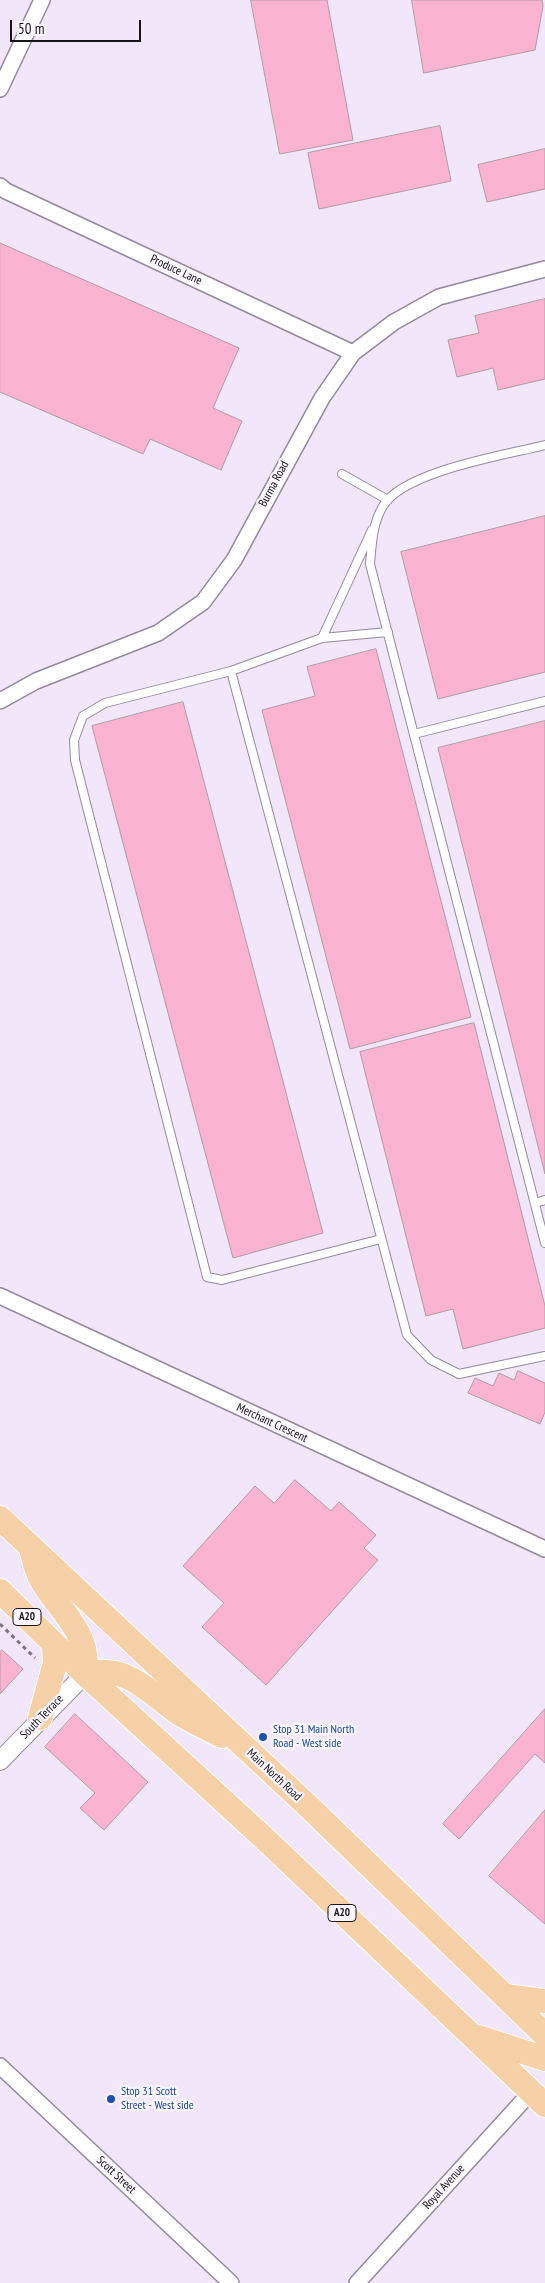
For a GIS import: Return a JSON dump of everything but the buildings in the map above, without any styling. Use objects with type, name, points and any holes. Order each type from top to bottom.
[{"type":"highway","name":"Main North Road","points":[[0,1518],[249,1751],[545,2036]]},
{"type":"highway","points":[[30,1545],[41,1580],[82,1640],[87,1656],[85,1674],[102,1670],[143,1684],[178,1713],[249,1751]]},
{"type":"highway","name":"A20","points":[[0,1591],[85,1674],[265,1839],[538,2098]]},
{"type":"highway","points":[[40,1718],[54,1662],[54,1644]]},
{"type":"highway","points":[[504,1996],[545,2001]]},
{"type":"highway","points":[[471,2035],[545,2059]]},
{"type":"street","points":[[0,89],[42,0]]},
{"type":"street","name":"Produce Lane","points":[[0,186],[6,191],[353,353]]},
{"type":"street","name":"Burma Road","points":[[0,701],[36,681],[158,633],[203,602],[234,560],[317,406],[353,353],[394,322],[439,298],[545,269]]},
{"type":"street","name":"Merchant Crescent","points":[[0,1296],[545,1549]]},
{"type":"street","name":"South Terrace","points":[[0,1762],[40,1718],[85,1674]]},
{"type":"street","name":"Scott Street","points":[[0,2066],[231,2283]]},
{"type":"street","name":"Royal Avenue","points":[[357,2283],[538,2098]]},
{"type":"lane","points":[[322,638],[372,530],[388,500],[398,489],[424,476],[545,445]]},
{"type":"lane","points":[[342,474],[388,500]]},
{"type":"lane","points":[[372,530],[370,564],[545,1243]]},
{"type":"lane","points":[[381,1239],[222,1280],[207,1277],[75,760],[74,740],[83,716],[105,703],[231,671],[322,638],[388,632]]},
{"type":"lane","points":[[231,671],[407,1336],[431,1360],[459,1374],[545,1356]]},
{"type":"lane","points":[[414,734],[545,700]]},
{"type":"lane","points":[[535,1203],[545,1200]]},
{"type":"path","points":[[0,1624],[36,1658]]},
{"type":"place","name":"Stop 31 Main North Road - West side","points":[[263,1737]]},
{"type":"place","name":"Stop 31 Scott Street - West side","points":[[111,2099]]}]
